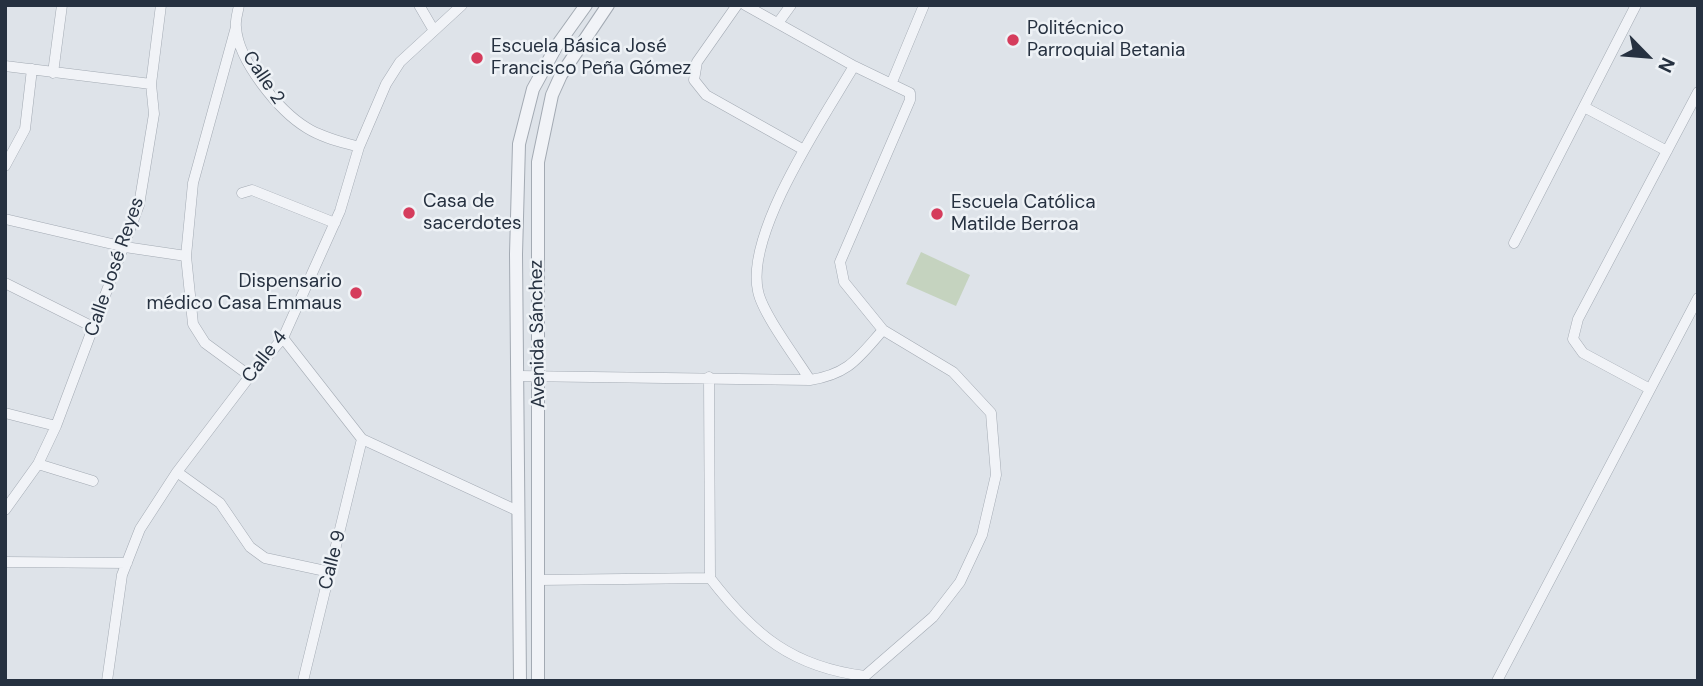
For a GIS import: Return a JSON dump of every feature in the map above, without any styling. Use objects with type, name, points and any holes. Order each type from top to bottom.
[{"type":"street","points":[[53,73],[62,5]]},
{"type":"street","name":"Calle José Reyes","points":[[5,510],[38,464],[56,426],[139,205],[152,127],[151,84],[161,5]]},
{"type":"street","name":"Calle 2","points":[[239,5],[236,27],[252,68],[281,107],[320,135],[359,147]]},
{"type":"street","points":[[419,5],[433,29]]},
{"type":"street","name":"Calle 4","points":[[107,681],[122,575],[140,529],[177,472],[250,376],[284,338],[335,223],[359,147],[386,84],[400,62],[462,5]]},
{"type":"street","name":"Avenida Sánchez","points":[[520,681],[516,254],[519,144],[525,111],[541,73],[586,5]]},
{"type":"street","name":"Avenida Sánchez","points":[[538,681],[538,162],[551,95],[561,75],[608,5]]},
{"type":"street","points":[[737,5],[697,62],[695,80],[706,95],[804,150]]},
{"type":"street","points":[[709,377],[710,578],[736,612],[770,641],[813,666],[865,679],[933,617],[960,582],[982,535],[996,475],[991,413],[953,372],[883,330],[844,282],[840,262],[910,100],[910,93],[854,66],[745,5]]},
{"type":"street","points":[[778,23],[791,5]]},
{"type":"street","points":[[892,82],[925,5]]},
{"type":"street","points":[[1514,243],[1636,5]]},
{"type":"street","points":[[236,27],[193,183],[186,256],[193,324],[205,343],[250,376]]},
{"type":"street","points":[[5,66],[151,84]]},
{"type":"street","points":[[810,380],[758,292],[757,261],[775,208],[804,150],[854,66]]},
{"type":"street","points":[[5,166],[25,129],[32,69]]},
{"type":"street","points":[[1650,389],[1583,353],[1573,339],[1578,318],[1698,92]]},
{"type":"street","points":[[1584,107],[1667,151]]},
{"type":"street","points":[[242,193],[252,190],[335,223]]},
{"type":"street","points":[[5,219],[125,247],[186,256]]},
{"type":"street","points":[[516,254],[537,252]]},
{"type":"street","points":[[5,283],[93,327]]},
{"type":"street","points":[[1497,681],[1698,298]]},
{"type":"street","points":[[519,376],[810,380],[832,377],[851,366],[883,330]]},
{"type":"street","points":[[284,338],[362,439],[518,511]]},
{"type":"street","points":[[5,413],[56,426]]},
{"type":"street","name":"Calle 9","points":[[303,681],[362,439]]},
{"type":"street","points":[[38,464],[93,481]]},
{"type":"street","points":[[177,472],[220,503],[250,547],[265,558],[330,572]]},
{"type":"street","points":[[5,489],[19,493]]},
{"type":"street","points":[[5,562],[127,563]]},
{"type":"street","points":[[539,580],[710,578]]},
{"type":"green space","points":[[921,252],[970,275],[956,306],[906,284]]},
{"type":"place","name":"Politécnico Parroquial Betania","points":[[1013,40]]},
{"type":"place","name":"Escuela Básica José Francisco Peña Gómez","points":[[477,58]]},
{"type":"place","name":"Casa de sacerdotes","points":[[409,213]]},
{"type":"place","name":"Escuela Católica Matilde Berroa","points":[[937,214]]},
{"type":"place","name":"Dispensario médico Casa Emmaus","points":[[356,293]]}]
